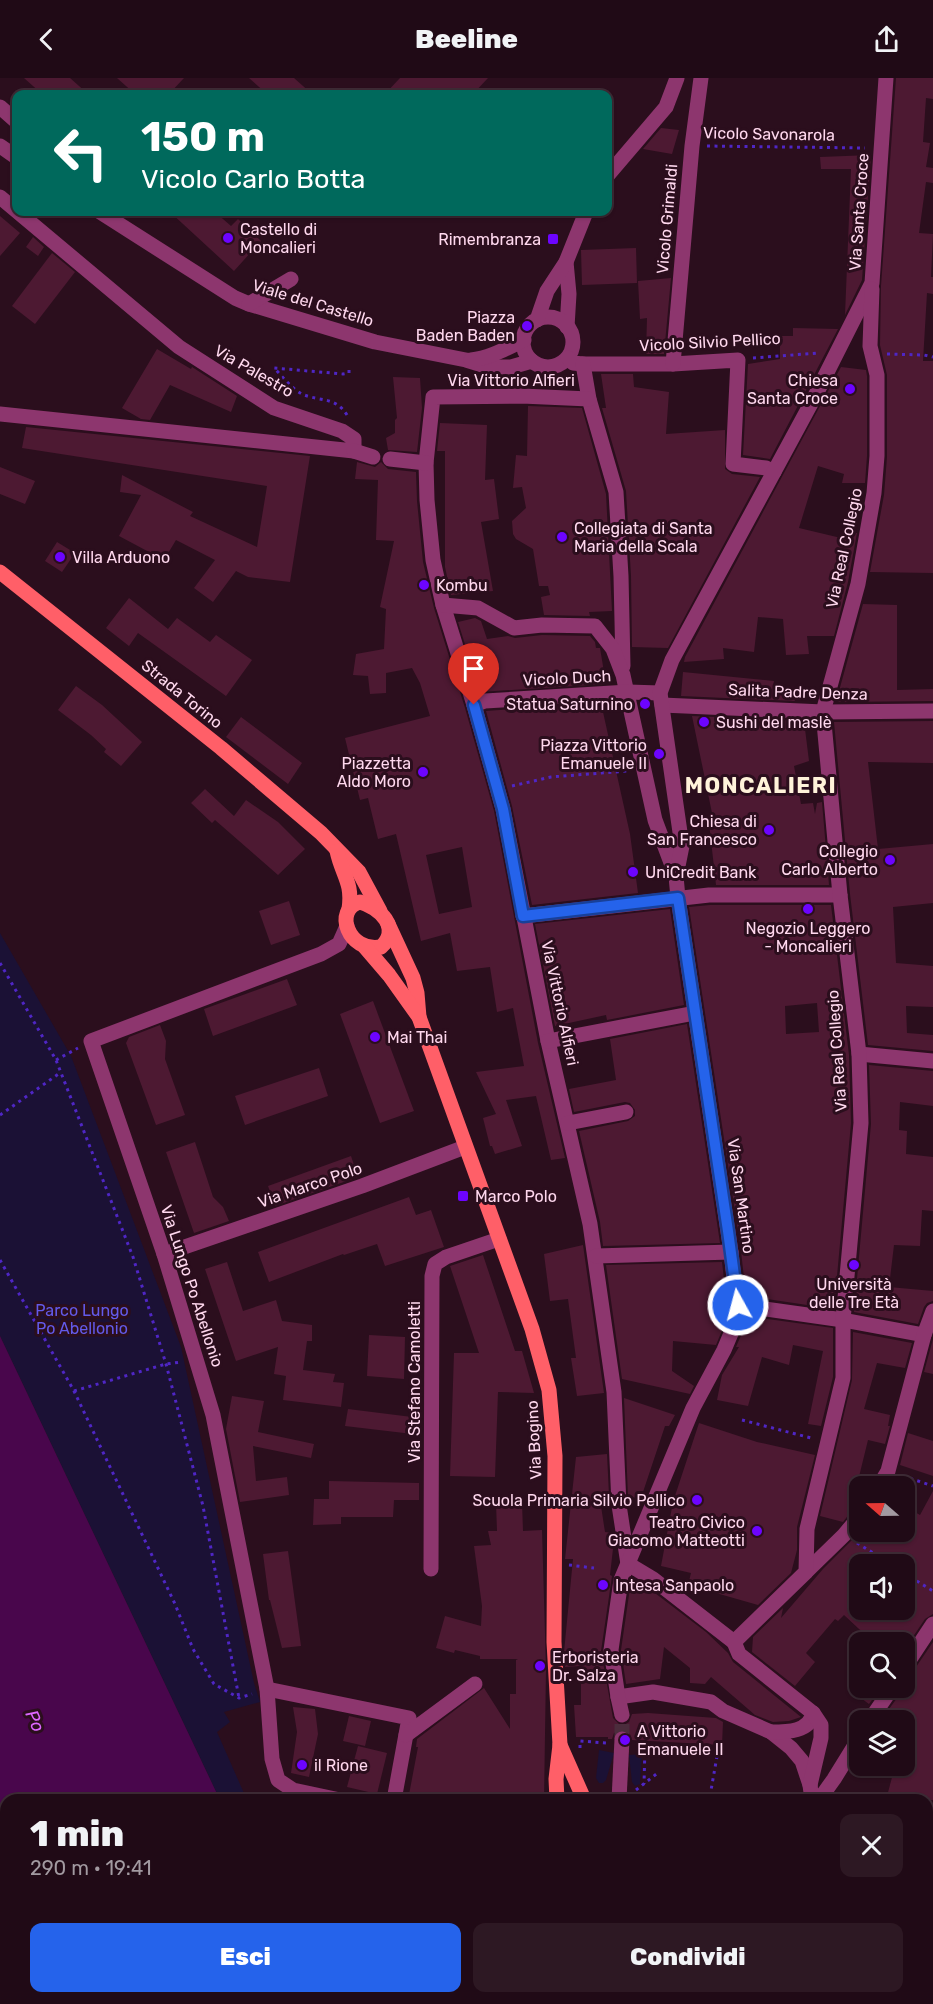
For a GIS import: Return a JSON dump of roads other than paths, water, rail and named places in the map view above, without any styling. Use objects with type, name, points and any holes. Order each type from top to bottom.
[{"type":"main road","name":"Strada Torino","points":[[0,572],[221,748],[321,833],[359,872],[383,915],[413,978],[419,1017],[465,1147]]},
{"type":"main road","name":"Strada Torino","points":[[337,850],[340,867],[351,895],[346,918],[352,938],[364,946],[389,975],[419,1017]]},
{"type":"main road","points":[[349,909],[354,903],[360,902],[374,906],[383,915],[388,936],[386,942],[381,947],[364,946]]},
{"type":"main road","name":"Via Bogino","points":[[465,1147],[532,1329],[549,1390],[555,1456],[554,1642],[560,1745],[557,1794]]},
{"type":"main road","name":"Via Bogino","points":[[560,1745],[583,1794]]},
{"type":"street","points":[[612,170],[666,107],[677,78]]},
{"type":"street","name":"Vicolo Grimaldi","points":[[674,364],[692,146],[701,78]]},
{"type":"street","name":"Via Santa Croce","points":[[661,699],[672,660],[774,472],[872,283],[886,78]]},
{"type":"street","points":[[0,107],[12,118]]},
{"type":"street","name":"Via Palestro","points":[[0,197],[12,207]]},
{"type":"street","name":"Via Palestro","points":[[23,216],[178,347],[274,408],[342,431],[354,439],[354,451]]},
{"type":"street","name":"Viale del Castello","points":[[106,216],[235,298],[249,304],[375,342],[466,360],[489,367],[511,368],[532,361]]},
{"type":"street","points":[[537,320],[553,318],[561,321],[572,334],[573,342],[568,358],[555,367],[539,366],[532,361],[524,348],[524,339],[526,332],[537,320],[547,291],[566,262],[584,216]]},
{"type":"street","points":[[566,262],[569,294],[567,327]]},
{"type":"street","points":[[249,304],[291,279]]},
{"type":"street","name":"Via Real Collegio","points":[[806,1572],[807,1529],[843,1378],[843,1320],[861,1123],[859,1054],[840,895],[823,712],[858,584],[874,493],[877,456],[877,375],[870,346],[872,283]]},
{"type":"street","name":"Viale del Castello","points":[[466,360],[481,359],[524,339]]},
{"type":"street","points":[[568,358],[573,363],[583,364],[589,399],[616,492],[623,675]]},
{"type":"street","name":"Vicolo Silvio Pellico","points":[[583,364],[674,364],[738,360],[733,464],[766,468],[774,472]]},
{"type":"street","name":"Via Vittorio Alfieri","points":[[589,399],[522,396],[433,397],[426,463],[427,500],[433,560],[443,605],[503,809],[548,1041],[596,1256],[614,1392],[619,1505],[628,1564]]},
{"type":"street","points":[[0,414],[354,451],[373,457]]},
{"type":"street","points":[[390,459],[426,463]]},
{"type":"street","points":[[443,605],[478,608],[514,628],[542,625],[596,626],[613,650],[623,675],[655,820],[676,876]]},
{"type":"street","points":[[628,692],[661,699],[682,846],[676,876]]},
{"type":"street","name":"Vicolo Duch","points":[[474,705],[485,701],[628,692]]},
{"type":"street","name":"Salita Padre Denza","points":[[661,699],[823,712],[933,711]]},
{"type":"street","name":"Via San Martino","points":[[622,1715],[611,1650],[621,1580],[693,1408],[724,1350],[732,1331],[738,1305],[676,876]]},
{"type":"street","points":[[523,916],[709,895],[840,895]]},
{"type":"street","points":[[321,954],[339,944],[347,926]]},
{"type":"street","points":[[321,954],[338,954],[364,946]]},
{"type":"street","name":"Via Lungo Po Abellonio","points":[[312,1794],[293,1790],[278,1780],[272,1759],[267,1689],[213,1415],[164,1254],[91,1041],[321,954]]},
{"type":"street","points":[[548,1041],[695,1013]]},
{"type":"street","points":[[859,1054],[933,1061]]},
{"type":"street","points":[[568,1123],[626,1112]]},
{"type":"street","name":"Via Marco Polo","points":[[164,1254],[351,1190],[465,1147]]},
{"type":"street","name":"Via Stefano Camoletti","points":[[431,1569],[432,1276],[435,1264],[446,1257],[499,1239]]},
{"type":"street","points":[[596,1256],[731,1252]]},
{"type":"street","points":[[738,1305],[843,1320],[924,1335]]},
{"type":"street","points":[[885,1476],[924,1335],[933,1311]]},
{"type":"street","points":[[734,1642],[849,1529]]},
{"type":"street","points":[[628,1564],[653,1579],[734,1642],[739,1654],[813,1713],[821,1725],[821,1738],[811,1792]]},
{"type":"street","points":[[915,1651],[933,1624]]},
{"type":"street","points":[[406,1735],[475,1684]]},
{"type":"street","points":[[267,1689],[409,1718],[395,1794]]},
{"type":"street","points":[[618,1697],[653,1692],[711,1702],[738,1718],[771,1732],[791,1748],[802,1761],[811,1792]]},
{"type":"street","points":[[771,1732],[791,1731],[807,1725],[813,1713]]},
{"type":"street","points":[[622,1739],[624,1794]]},
{"type":"street","points":[[823,1794],[849,1755]]},
{"type":"water","name":"Po","points":[[0,1336],[217,1794],[0,1794]]},
{"type":"tunnel","points":[[622,1715],[622,1739]]},
{"type":"place","name":"Castello di Moncalieri","points":[[228,238]]},
{"type":"place","name":"Rimembranza","points":[[553,239]]},
{"type":"place","name":"Piazza Baden Baden","points":[[527,326]]},
{"type":"place","name":"Chiesa Santa Croce","points":[[850,389]]},
{"type":"place","name":"Collegiata di Santa Maria della Scala","points":[[562,537]]},
{"type":"place","name":"Villa Arduono","points":[[60,557]]},
{"type":"place","name":"Kombu","points":[[424,585]]},
{"type":"place","name":"Statua Saturnino","points":[[645,704]]},
{"type":"place","name":"Sushi del maslè","points":[[704,722]]},
{"type":"place","name":"Piazza Vittorio Emanuele II","points":[[659,754]]},
{"type":"place","name":"Piazzetta Aldo Moro","points":[[423,772]]},
{"type":"place","name":"Chiesa di San Francesco","points":[[769,830]]},
{"type":"place","name":"Collegio Carlo Alberto","points":[[890,860]]},
{"type":"place","name":"UniCredit Bank","points":[[633,872]]},
{"type":"place","name":"Negozio Leggero - Moncalieri","points":[[808,909]]},
{"type":"place","name":"Mai Thai","points":[[375,1037]]},
{"type":"place","name":"Marco Polo","points":[[463,1196]]},
{"type":"place","name":"Università delle Tre Età","points":[[854,1265]]},
{"type":"place","name":"Scuola Primaria Silvio Pellico","points":[[697,1500]]},
{"type":"place","name":"Teatro Civico Giacomo Matteotti","points":[[757,1531]]},
{"type":"place","name":"Intesa Sanpaolo","points":[[603,1585]]},
{"type":"place","name":"Erboristeria Dr. Salza","points":[[540,1666]]},
{"type":"place","name":"A Vittorio Emanuele II","points":[[625,1740]]},
{"type":"place","name":"il Rione","points":[[302,1765]]},
{"type":"district","name":"MONCALIERI","points":[[761,785]]},
{"type":"park label","name":"Parco Lungo Po Abellonio","points":[[82,1319]]}]
